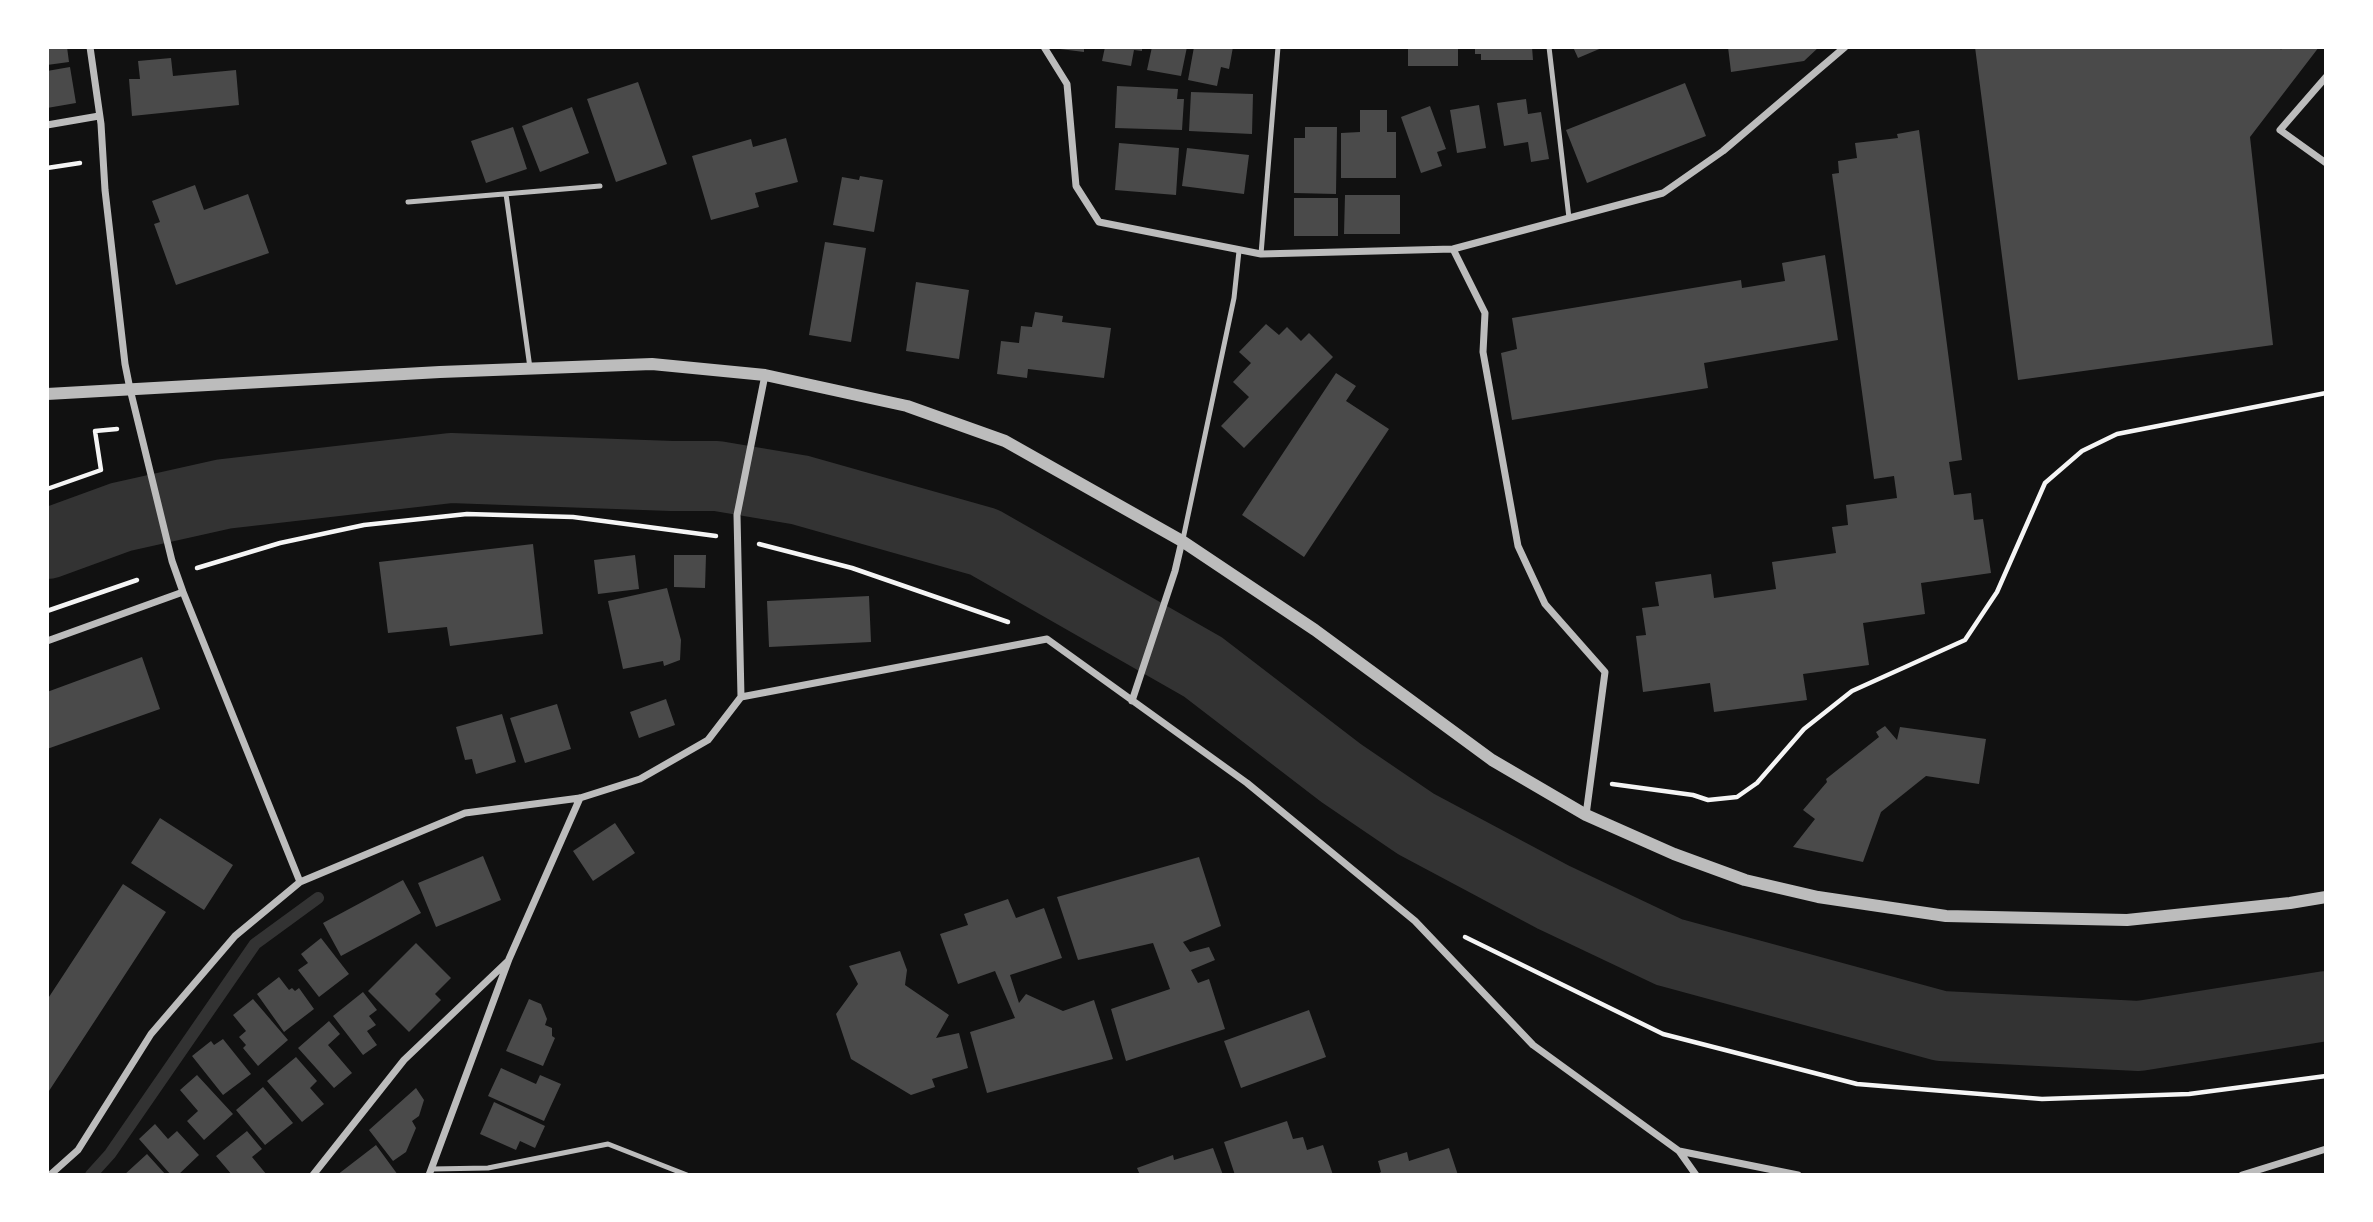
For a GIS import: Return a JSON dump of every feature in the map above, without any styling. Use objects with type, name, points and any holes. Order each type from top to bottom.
[{"type":"street","points":[[90,47],[130,389],[173,561],[300,883]]},
{"type":"street","points":[[1044,47],[1067,84],[1076,186],[1099,222],[1261,254],[1453,249],[1663,193],[1723,151],[1846,47]]},
{"type":"street","points":[[2326,77],[2280,130],[2326,163]]},
{"type":"street","points":[[47,125],[100,120]]},
{"type":"street","points":[[1453,249],[1485,313],[1483,352],[1518,546],[1545,604],[1605,672],[1586,815]]},
{"type":"street","points":[[47,394],[652,363],[765,374],[907,406],[1004,441],[1182,541],[1315,630],[1492,760],[1586,815],[1674,854],[1745,880],[1818,897],[1946,916],[2127,920],[2326,897]]},
{"type":"street","points":[[50,1175],[78,1150],[151,1034],[235,936],[300,883],[465,813],[580,798],[640,779],[708,740],[741,698],[737,515],[765,374]]},
{"type":"street","points":[[1132,701],[1175,571],[1182,541]]},
{"type":"street","points":[[47,641],[183,592]]},
{"type":"street","points":[[741,698],[1047,639],[1247,783],[1415,921],[1533,1045],[1679,1151],[1696,1175]]},
{"type":"street","points":[[430,1172],[509,959],[580,798]]},
{"type":"street","points":[[313,1175],[404,1060],[509,959]]},
{"type":"street","points":[[2242,1175],[2258,1173],[2326,1149]]},
{"type":"street","points":[[1679,1151],[1798,1175]]},
{"type":"lane","points":[[1261,254],[1278,47]]},
{"type":"lane","points":[[1549,47],[1569,218]]},
{"type":"lane","points":[[408,202],[600,186]]},
{"type":"lane","points":[[506,194],[531,369]]},
{"type":"lane","points":[[1182,541],[1234,298],[1239,251]]},
{"type":"lane","points":[[430,1172],[488,1168],[608,1144],[687,1175]]},
{"type":"path","points":[[47,167],[102,158]]},
{"type":"path","points":[[1591,778],[1621,786],[1693,795],[1708,800],[1737,797],[1757,783],[1804,729],[1852,691],[1965,640],[1997,592],[2045,484],[2082,451],[2117,434],[2326,393]]},
{"type":"path","points":[[47,489],[101,470],[95,432]]},
{"type":"path","points":[[177,573],[281,543],[364,525],[467,514],[573,517],[736,538],[852,568],[929,593],[1029,629],[1047,639]]},
{"type":"path","points":[[1415,921],[1444,926],[1663,1034],[1857,1084],[2042,1099],[2189,1094],[2326,1076]]},
{"type":"building","points":[[47,47],[67,47],[69,62],[47,65]]},
{"type":"building","points":[[1084,47],[1084,52],[1060,49]]},
{"type":"building","points":[[1105,47],[1142,47],[1142,51],[1134,50],[1131,66],[1102,61]]},
{"type":"building","points":[[1152,47],[1187,47],[1181,76],[1147,70]]},
{"type":"building","points":[[1194,47],[1233,47],[1229,69],[1221,67],[1217,86],[1188,80]]},
{"type":"building","points":[[1408,47],[1458,47],[1458,66],[1408,66]]},
{"type":"building","points":[[1475,47],[1532,47],[1533,60],[1481,60],[1481,54],[1475,54]]},
{"type":"building","points":[[1573,47],[1604,47],[1578,58]]},
{"type":"building","points":[[1728,47],[1819,47],[1804,61],[1731,72]]},
{"type":"building","points":[[1975,47],[2280,47],[2281,50],[2282,47],[2319,47],[2250,137],[2273,345],[2018,380]]},
{"type":"building","points":[[171,58],[173,76],[236,70],[239,105],[132,116],[129,79],[140,79],[138,61]]},
{"type":"building","points":[[70,67],[76,103],[47,108],[47,71]]},
{"type":"building","points":[[638,82],[667,164],[616,182],[587,99]]},
{"type":"building","points":[[1685,83],[1706,136],[1587,183],[1566,130]]},
{"type":"building","points":[[1117,86],[1178,89],[1177,99],[1184,99],[1182,130],[1115,128]]},
{"type":"building","points":[[1191,92],[1253,94],[1252,134],[1189,131]]},
{"type":"building","points":[[1526,99],[1528,114],[1541,112],[1549,159],[1531,162],[1528,142],[1504,146],[1497,103]]},
{"type":"building","points":[[1479,105],[1486,148],[1457,153],[1450,110]]},
{"type":"building","points":[[1430,106],[1446,149],[1437,152],[1442,166],[1421,173],[1401,117]]},
{"type":"building","points":[[572,107],[589,153],[540,172],[522,126]]},
{"type":"building","points":[[1360,110],[1387,110],[1387,132],[1396,132],[1396,178],[1341,178],[1341,133],[1360,132]]},
{"type":"building","points":[[513,127],[527,169],[486,183],[471,141]]},
{"type":"building","points":[[1305,127],[1337,127],[1336,194],[1294,193],[1294,138],[1305,138]]},
{"type":"building","points":[[1919,130],[1962,460],[1949,462],[1954,495],[1971,493],[1974,520],[1983,519],[1991,573],[1921,583],[1925,614],[1863,623],[1869,665],[1803,674],[1807,700],[1714,712],[1710,683],[1643,692],[1636,636],[1646,635],[1642,608],[1659,606],[1655,582],[1711,574],[1714,598],[1776,589],[1772,562],[1836,553],[1832,527],[1848,525],[1846,505],[1897,498],[1894,476],[1874,479],[1832,174],[1839,173],[1838,161],[1857,158],[1855,143],[1898,138],[1897,134]]},
{"type":"building","points":[[786,138],[798,182],[755,193],[759,207],[711,220],[692,156],[751,139],[753,147]]},
{"type":"building","points":[[1119,143],[1179,148],[1176,195],[1115,190]]},
{"type":"building","points":[[1187,148],[1249,155],[1244,194],[1182,186]]},
{"type":"building","points":[[860,176],[883,180],[874,232],[833,225],[842,177],[859,180]]},
{"type":"building","points":[[195,185],[204,210],[248,194],[269,253],[176,285],[154,224],[160,222],[152,201]]},
{"type":"building","points":[[1345,195],[1400,195],[1400,234],[1344,234]]},
{"type":"building","points":[[1294,198],[1338,198],[1338,236],[1294,236]]},
{"type":"building","points":[[825,242],[866,248],[851,342],[809,335]]},
{"type":"building","points":[[1825,255],[1838,340],[1704,363],[1708,388],[1512,420],[1501,353],[1517,349],[1512,318],[1741,280],[1742,288],[1785,281],[1782,263]]},
{"type":"building","points":[[916,282],[969,290],[959,359],[906,351]]},
{"type":"building","points":[[1035,312],[1063,316],[1062,322],[1111,328],[1104,378],[1028,369],[1027,378],[997,374],[1001,341],[1019,343],[1021,326],[1032,327]]},
{"type":"building","points":[[1266,324],[1279,335],[1287,327],[1301,341],[1309,333],[1333,357],[1244,448],[1221,426],[1249,397],[1233,382],[1251,363],[1239,352]]},
{"type":"building","points":[[1336,373],[1356,386],[1346,401],[1389,429],[1304,557],[1242,515]]},
{"type":"building","points":[[533,544],[543,634],[450,646],[447,627],[388,633],[379,562]]},
{"type":"building","points":[[635,555],[639,589],[598,594],[594,560]]},
{"type":"building","points":[[674,555],[706,555],[705,588],[674,587]]},
{"type":"building","points":[[667,588],[681,640],[680,660],[664,666],[663,661],[623,669],[608,601]]},
{"type":"building","points":[[869,596],[871,642],[769,647],[767,601]]},
{"type":"building","points":[[142,657],[160,709],[47,749],[47,692]]},
{"type":"building","points":[[666,699],[675,725],[639,738],[630,712]]},
{"type":"building","points":[[557,704],[571,749],[525,763],[510,718]]},
{"type":"building","points":[[502,714],[516,762],[476,774],[472,759],[465,760],[456,727]]},
{"type":"building","points":[[1885,726],[1897,740],[1900,727],[1986,739],[1979,784],[1926,776],[1881,812],[1863,862],[1793,847],[1815,819],[1803,810],[1827,782],[1826,779],[1879,737],[1876,732]]},
{"type":"building","points":[[160,818],[233,865],[204,910],[131,863]]},
{"type":"building","points":[[615,823],[635,853],[593,881],[573,851]]},
{"type":"building","points":[[483,856],[501,900],[436,927],[418,883]]},
{"type":"building","points":[[1199,857],[1221,926],[1183,942],[1190,952],[1209,947],[1215,960],[1191,970],[1198,983],[1209,979],[1225,1029],[1126,1061],[1111,1009],[1170,989],[1153,943],[1078,960],[1057,897]]},
{"type":"building","points":[[403,880],[421,913],[341,956],[323,923]]},
{"type":"building","points":[[123,884],[166,912],[47,1094],[47,1000]]},
{"type":"building","points":[[1008,899],[1016,918],[1044,908],[1062,958],[1010,975],[1019,1003],[1026,994],[1063,1011],[1094,1000],[1113,1059],[987,1093],[970,1032],[1015,1018],[995,971],[958,984],[940,934],[968,925],[964,914]]},
{"type":"building","points":[[321,938],[349,974],[319,997],[298,970],[308,963],[301,954]]},
{"type":"building","points":[[416,943],[451,978],[435,994],[441,1000],[409,1032],[368,991]]},
{"type":"building","points":[[900,951],[907,970],[905,985],[949,1015],[936,1038],[959,1033],[968,1068],[932,1079],[935,1087],[911,1095],[851,1059],[836,1014],[858,984],[849,966]]},
{"type":"building","points":[[279,977],[289,990],[292,988],[295,991],[299,988],[314,1009],[284,1032],[257,994]]},
{"type":"building","points":[[363,992],[377,1010],[369,1016],[376,1025],[367,1031],[377,1045],[363,1055],[333,1016]]},
{"type":"building","points":[[253,999],[288,1040],[258,1066],[243,1048],[246,1045],[239,1037],[246,1031],[233,1015]]},
{"type":"building","points":[[529,999],[541,1004],[547,1019],[545,1025],[552,1028],[552,1036],[555,1038],[543,1066],[506,1051]]},
{"type":"building","points":[[1309,1010],[1326,1057],[1241,1088],[1224,1041]]},
{"type":"building","points":[[329,1021],[340,1034],[328,1045],[352,1073],[334,1088],[298,1048]]},
{"type":"building","points":[[223,1039],[251,1074],[223,1095],[192,1056],[211,1041],[214,1045]]},
{"type":"building","points":[[296,1057],[317,1081],[310,1088],[324,1104],[302,1122],[267,1081]]},
{"type":"building","points":[[501,1068],[536,1084],[540,1075],[561,1084],[544,1121],[488,1096]]},
{"type":"building","points":[[197,1075],[233,1114],[204,1140],[187,1121],[198,1111],[180,1090]]},
{"type":"building","points":[[263,1087],[293,1123],[265,1145],[236,1110]]},
{"type":"building","points":[[416,1088],[424,1100],[419,1116],[412,1121],[416,1128],[406,1152],[393,1161],[369,1130]]},
{"type":"building","points":[[494,1102],[545,1126],[535,1148],[520,1141],[516,1150],[480,1134]]},
{"type":"building","points":[[1287,1121],[1293,1139],[1303,1137],[1307,1150],[1323,1145],[1333,1175],[1235,1175],[1224,1142]]},
{"type":"building","points":[[155,1124],[168,1139],[177,1131],[199,1155],[178,1175],[171,1175],[139,1139]]},
{"type":"building","points":[[247,1131],[262,1149],[252,1157],[267,1175],[232,1175],[216,1156]]},
{"type":"building","points":[[376,1145],[398,1175],[337,1175]]},
{"type":"building","points":[[1213,1148],[1223,1175],[1140,1175],[1137,1168],[1173,1155],[1174,1160]]},
{"type":"building","points":[[1449,1148],[1458,1175],[1376,1175],[1381,1172],[1378,1161],[1407,1152],[1409,1161]]},
{"type":"building","points":[[147,1154],[166,1175],[124,1175]]},
{"type":"waterway","points":[[47,544],[121,517],[224,494],[451,468],[717,476],[800,490],[984,542],[1203,667],[1341,773],[1416,824],[1553,897],[1669,952],[1941,1026],[2139,1036],[2326,1006]]},
{"type":"waterway","points":[[91,1175],[110,1154],[255,944],[318,898]]}]
